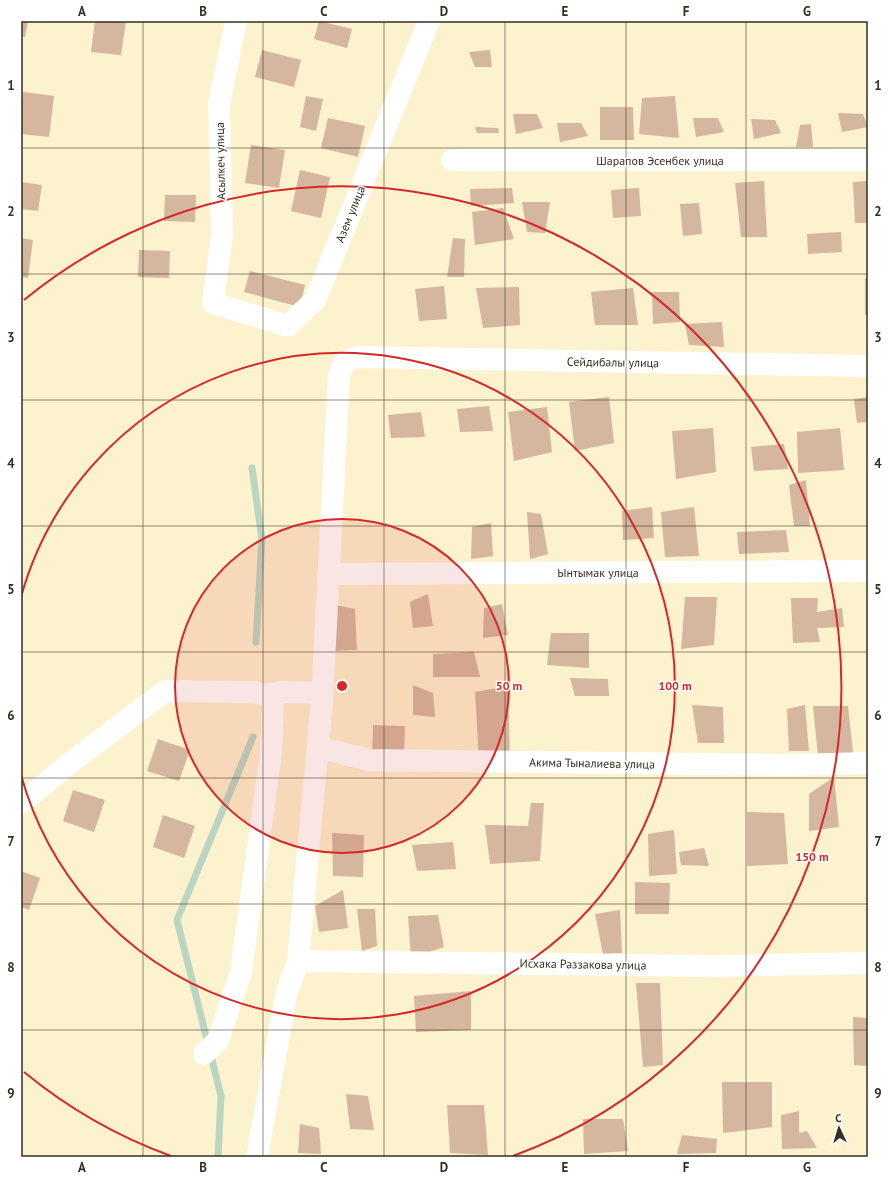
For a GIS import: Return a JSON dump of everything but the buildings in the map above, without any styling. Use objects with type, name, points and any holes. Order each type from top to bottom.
[{"type":"street","name":"Асылкеч улица","points":[[213,303],[222,234],[219,104],[236,21]]},
{"type":"street","name":"Азем улица","points":[[213,303],[288,326],[314,300],[430,21]]},
{"type":"street","name":"Шарапов Эсенбек улица","points":[[452,160],[868,160]]},
{"type":"street","name":"Сейдибалы улица","points":[[328,574],[339,376],[344,363],[351,358],[868,366]]},
{"type":"street","name":"Ынтымак улица","points":[[328,574],[868,571]]},
{"type":"street","points":[[257,1157],[286,995],[298,961],[318,746],[328,574]]},
{"type":"street","points":[[21,803],[70,763],[165,691],[255,692],[267,696],[273,704],[272,752],[241,972],[218,1040],[204,1054]]},
{"type":"street","points":[[267,696],[280,692],[322,694]]},
{"type":"street","name":"Акима Тыналиева улица","points":[[318,746],[368,760],[789,765],[868,763]]},
{"type":"street","name":"Исхака Раззакова улица","points":[[298,961],[718,966],[868,963]]},
{"type":"waterway","points":[[252,468],[262,539],[256,642]]},
{"type":"waterway","points":[[218,1157],[221,1096],[177,920],[253,737]]}]
